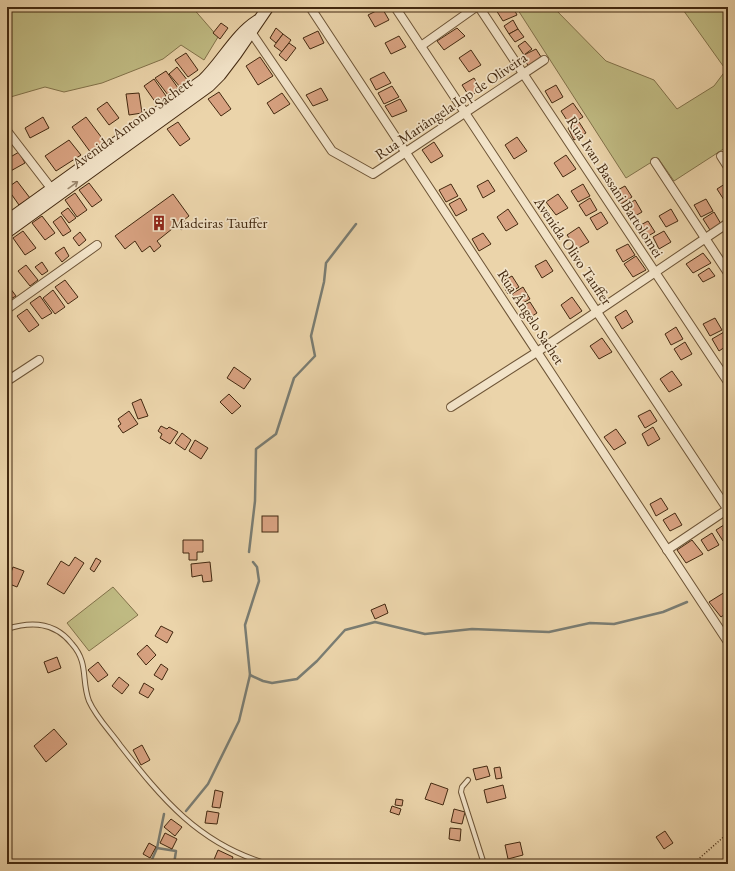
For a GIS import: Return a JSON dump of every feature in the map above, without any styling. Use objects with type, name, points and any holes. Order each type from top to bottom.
[{"type":"street","name":"Rua Ângelo Sachet","points":[[310,7],[728,642]]},
{"type":"street","name":"Avenida Olivo Tauffer","points":[[395,7],[728,509]]},
{"type":"street","points":[[421,46],[478,7]]},
{"type":"street","name":"Rua Ivan Bassani Bartolomei","points":[[478,7],[728,382]]},
{"type":"street","name":"Avenida Antonio Sachett","points":[[7,232],[35,207],[165,113],[214,70],[257,21],[265,8]]},
{"type":"street","name":"Rua Mariângela Iop de Oliveira","points":[[249,30],[332,151],[373,174],[544,60]]},
{"type":"street","points":[[8,133],[55,193]]},
{"type":"street","points":[[721,156],[728,167]]},
{"type":"street","points":[[655,162],[728,273]]},
{"type":"street","name":"Avenida Antonio Sachett","points":[[7,221],[35,207]]},
{"type":"street","points":[[451,407],[537,352],[728,223]]},
{"type":"street","points":[[7,309],[97,245]]},
{"type":"street","points":[[7,381],[38,360]]},
{"type":"street","points":[[667,550],[728,509]]},
{"type":"lane","points":[[7,629],[34,623],[51,626],[72,643],[83,660],[85,684],[89,701],[97,714],[138,768],[177,813],[205,836],[244,856],[268,864]]},
{"type":"lane","points":[[468,780],[462,787],[461,792],[484,864]]},
{"type":"path","points":[[693,864],[728,833]]},
{"type":"shaded area","points":[[7,7],[192,7],[218,37],[204,60],[181,45],[163,59],[102,83],[64,92],[45,87],[7,98]]},
{"type":"shaded area","points":[[516,7],[562,7],[555,9],[606,61],[654,80],[677,109],[714,86],[726,70],[681,7],[728,7],[728,152],[725,148],[674,181],[658,158],[626,178]]},
{"type":"shaded area","points":[[113,587],[138,615],[89,651],[67,623]]},
{"type":"building","points":[[503,7],[513,7],[517,15],[503,21],[496,10]]},
{"type":"building","points":[[382,8],[389,20],[375,27],[368,15]]},
{"type":"building","points":[[513,20],[518,29],[509,34],[504,26]]},
{"type":"building","points":[[221,23],[228,28],[220,39],[213,33]]},
{"type":"building","points":[[276,28],[283,34],[276,43],[270,38]]},
{"type":"building","points":[[457,28],[465,36],[444,50],[437,41]]},
{"type":"building","points":[[518,29],[524,37],[515,42],[509,34]]},
{"type":"building","points":[[318,31],[324,43],[310,49],[303,38]]},
{"type":"building","points":[[283,34],[291,40],[282,52],[274,46]]},
{"type":"building","points":[[399,36],[406,47],[391,54],[385,43]]},
{"type":"building","points":[[525,41],[532,49],[524,55],[518,46]]},
{"type":"building","points":[[289,43],[296,48],[286,61],[279,55]]},
{"type":"building","points":[[536,49],[543,60],[529,67],[522,56]]},
{"type":"building","points":[[471,50],[481,65],[469,72],[459,58]]},
{"type":"building","points":[[186,53],[198,70],[188,77],[175,60]]},
{"type":"building","points":[[260,57],[273,76],[258,85],[246,66]]},
{"type":"building","points":[[177,67],[188,81],[180,87],[169,74]]},
{"type":"building","points":[[166,71],[178,88],[168,95],[155,78]]},
{"type":"building","points":[[384,72],[391,83],[376,90],[370,79]]},
{"type":"building","points":[[474,78],[481,90],[469,96],[462,85]]},
{"type":"building","points":[[154,79],[166,96],[156,103],[144,86]]},
{"type":"building","points":[[556,85],[563,97],[552,103],[545,91]]},
{"type":"building","points":[[392,86],[399,97],[384,104],[378,93]]},
{"type":"building","points":[[321,88],[328,100],[313,106],[306,95]]},
{"type":"building","points":[[219,92],[231,109],[221,116],[208,99]]},
{"type":"building","points":[[139,93],[142,113],[129,115],[126,94]]},
{"type":"building","points":[[282,93],[290,104],[274,114],[267,103]]},
{"type":"building","points":[[400,99],[407,111],[392,117],[385,106]]},
{"type":"building","points":[[107,102],[119,118],[109,125],[97,109]]},
{"type":"building","points":[[573,103],[583,117],[570,125],[561,111]]},
{"type":"building","points":[[43,117],[49,128],[30,138],[25,128]]},
{"type":"building","points":[[86,117],[105,142],[91,153],[72,127]]},
{"type":"building","points":[[178,122],[190,139],[180,146],[167,129]]},
{"type":"building","points":[[579,122],[586,133],[574,140],[568,128]]},
{"type":"building","points":[[517,137],[527,151],[514,159],[505,145]]},
{"type":"building","points":[[69,140],[81,155],[56,171],[45,156]]},
{"type":"building","points":[[434,142],[443,156],[431,163],[422,150]]},
{"type":"building","points":[[19,152],[25,163],[7,173],[7,159]]},
{"type":"building","points":[[566,155],[576,169],[563,177],[554,163]]},
{"type":"building","points":[[488,180],[495,191],[483,198],[477,186]]},
{"type":"building","points":[[17,181],[30,198],[19,205],[7,188]]},
{"type":"building","points":[[728,182],[728,202],[726,203],[717,189]]},
{"type":"building","points":[[89,183],[102,200],[92,207],[79,190]]},
{"type":"building","points":[[451,184],[458,196],[446,202],[439,190]]},
{"type":"building","points":[[583,184],[590,196],[578,202],[571,191]]},
{"type":"building","points":[[625,186],[632,197],[621,204],[614,192]]},
{"type":"building","points":[[75,193],[87,210],[77,217],[65,200]]},
{"type":"building","name":"Madeiras Tauffer","points":[[173,194],[189,216],[184,220],[187,225],[181,230],[177,225],[157,241],[161,246],[154,252],[150,246],[142,252],[135,241],[125,249],[115,236]]},
{"type":"building","points":[[558,194],[568,208],[556,215],[546,202]]},
{"type":"building","points":[[460,198],[467,210],[456,216],[449,204]]},
{"type":"building","points":[[590,198],[597,210],[586,216],[579,205]]},
{"type":"building","points":[[706,199],[713,211],[701,217],[694,205]]},
{"type":"building","points":[[635,200],[642,212],[630,219],[623,207]]},
{"type":"building","points":[[68,208],[76,218],[69,223],[61,213]]},
{"type":"building","points":[[508,209],[518,224],[506,231],[497,217]]},
{"type":"building","points":[[671,209],[678,221],[666,227],[659,216]]},
{"type":"building","points":[[601,212],[608,223],[597,230],[590,218]]},
{"type":"building","points":[[714,212],[721,224],[710,230],[703,219]]},
{"type":"building","points":[[42,216],[55,233],[45,240],[32,223]]},
{"type":"building","points":[[61,216],[71,231],[63,236],[53,222]]},
{"type":"building","points":[[648,221],[655,232],[643,239],[637,227]]},
{"type":"building","points":[[579,227],[589,242],[577,249],[567,235]]},
{"type":"building","points":[[23,231],[36,248],[25,255],[13,238]]},
{"type":"building","points":[[664,231],[671,242],[659,249],[653,237]]},
{"type":"building","points":[[80,232],[86,240],[79,246],[73,238]]},
{"type":"building","points":[[483,233],[491,244],[479,251],[472,239]]},
{"type":"building","points":[[628,244],[635,255],[623,262],[616,250]]},
{"type":"building","points":[[64,247],[69,256],[62,262],[55,253]]},
{"type":"building","points":[[703,253],[711,263],[693,273],[686,264]]},
{"type":"building","points":[[636,256],[646,270],[633,277],[624,264]]},
{"type":"building","points":[[546,260],[553,271],[542,278],[535,266]]},
{"type":"building","points":[[42,262],[48,271],[42,275],[35,267]]},
{"type":"building","points":[[26,265],[38,280],[30,286],[18,271]]},
{"type":"building","points":[[709,268],[715,276],[703,282],[698,275]]},
{"type":"building","points":[[512,276],[519,287],[508,294],[501,282]]},
{"type":"building","points":[[65,280],[78,297],[68,304],[55,287]]},
{"type":"building","points":[[7,284],[16,296],[7,301]]},
{"type":"building","points":[[523,287],[530,299],[519,305],[512,294]]},
{"type":"building","points":[[53,290],[65,307],[55,314],[43,298]]},
{"type":"building","points":[[40,296],[52,313],[42,319],[30,303]]},
{"type":"building","points":[[572,297],[582,311],[570,319],[561,305]]},
{"type":"building","points":[[530,302],[537,313],[526,320],[519,308]]},
{"type":"building","points":[[27,309],[39,325],[29,332],[17,316]]},
{"type":"building","points":[[626,310],[633,322],[622,329],[615,317]]},
{"type":"building","points":[[715,318],[722,330],[710,336],[703,324]]},
{"type":"building","points":[[676,327],[683,339],[671,345],[665,334]]},
{"type":"building","points":[[724,332],[728,340],[728,345],[719,351],[712,339]]},
{"type":"building","points":[[602,338],[612,352],[599,359],[590,346]]},
{"type":"building","points":[[685,342],[692,354],[681,360],[674,349]]},
{"type":"building","points":[[234,367],[251,379],[244,389],[227,378]]},
{"type":"building","points":[[672,371],[682,385],[669,392],[660,379]]},
{"type":"building","points":[[229,394],[241,406],[232,414],[220,402]]},
{"type":"building","points":[[141,399],[148,416],[138,419],[132,403]]},
{"type":"building","points":[[650,410],[657,421],[645,428],[638,416]]},
{"type":"building","points":[[129,411],[138,424],[123,433],[118,426],[121,424],[118,419]]},
{"type":"building","points":[[161,426],[167,429],[169,427],[178,432],[170,444],[160,438],[162,434],[158,431]]},
{"type":"building","points":[[653,427],[660,439],[648,446],[642,434]]},
{"type":"building","points":[[616,429],[626,443],[614,450],[604,437]]},
{"type":"building","points":[[182,433],[191,440],[185,450],[175,443]]},
{"type":"building","points":[[195,440],[208,448],[201,459],[189,451]]},
{"type":"building","points":[[661,498],[668,509],[656,516],[650,504]]},
{"type":"building","points":[[675,513],[682,525],[670,531],[663,520]]},
{"type":"building","points":[[262,516],[278,516],[278,532],[262,532]]},
{"type":"building","points":[[727,523],[728,538],[723,541],[716,530]]},
{"type":"building","points":[[712,533],[719,545],[708,551],[701,540]]},
{"type":"building","points":[[183,540],[203,540],[203,552],[197,552],[197,560],[189,560],[189,553],[183,553]]},
{"type":"building","points":[[692,540],[703,554],[686,563],[677,550]]},
{"type":"building","points":[[75,557],[84,563],[64,594],[47,584],[61,561],[69,566]]},
{"type":"building","points":[[96,558],[101,561],[94,572],[90,569]]},
{"type":"building","points":[[210,562],[212,581],[203,582],[202,575],[192,577],[191,564]]},
{"type":"building","points":[[13,567],[24,571],[17,587],[7,583]]},
{"type":"building","points":[[725,592],[728,596],[728,612],[721,617],[709,602]]},
{"type":"building","points":[[385,604],[388,613],[375,619],[371,610]]},
{"type":"building","points":[[161,626],[173,632],[167,643],[155,636]]},
{"type":"building","points":[[147,645],[156,655],[146,665],[137,654]]},
{"type":"building","points":[[57,657],[61,668],[48,673],[44,662]]},
{"type":"building","points":[[98,662],[108,675],[98,682],[88,670]]},
{"type":"building","points":[[161,664],[168,669],[162,680],[154,675]]},
{"type":"building","points":[[119,677],[129,685],[122,694],[112,686]]},
{"type":"building","points":[[144,683],[154,689],[148,698],[139,693]]},
{"type":"building","points":[[54,729],[67,744],[46,762],[34,746]]},
{"type":"building","points":[[142,745],[150,760],[141,765],[133,750]]},
{"type":"building","points":[[487,766],[490,776],[476,780],[473,769]]},
{"type":"building","points":[[500,767],[502,778],[496,779],[494,768]]},
{"type":"building","points":[[431,783],[448,789],[443,805],[425,799]]},
{"type":"building","points":[[503,785],[506,798],[487,803],[484,790]]},
{"type":"building","points":[[215,790],[223,792],[220,808],[212,807]]},
{"type":"building","points":[[396,799],[403,800],[402,806],[395,805]]},
{"type":"building","points":[[392,806],[401,809],[399,815],[390,812]]},
{"type":"building","points":[[454,809],[465,812],[462,824],[451,822]]},
{"type":"building","points":[[207,811],[219,813],[217,824],[205,823]]},
{"type":"building","points":[[171,819],[182,827],[175,836],[164,827]]},
{"type":"building","points":[[450,828],[461,829],[460,841],[449,839]]},
{"type":"building","points":[[665,831],[673,843],[664,849],[656,837]]},
{"type":"building","points":[[165,833],[177,839],[172,849],[160,843]]},
{"type":"building","points":[[520,842],[523,855],[508,859],[505,845]]},
{"type":"building","points":[[149,843],[156,847],[150,858],[143,854]]},
{"type":"building","points":[[218,850],[233,857],[230,864],[213,862]]},
{"type":"waterway","points":[[249,552],[255,501],[256,449],[276,434],[294,378],[315,356],[311,336],[324,282],[326,263],[356,224]]},
{"type":"waterway","points":[[186,811],[208,784],[239,721],[250,675],[245,625],[259,581],[257,567],[253,562]]},
{"type":"waterway","points":[[250,675],[272,683],[297,679],[317,661],[345,630],[375,622],[425,634],[472,629],[549,632],[590,623],[614,624],[663,612],[687,602]]},
{"type":"waterway","points":[[150,864],[157,848],[164,814]]},
{"type":"waterway","points":[[157,848],[176,851],[174,864]]},
{"type":"place","name":"Madeiras Tauffer","points":[[159,223]]}]
